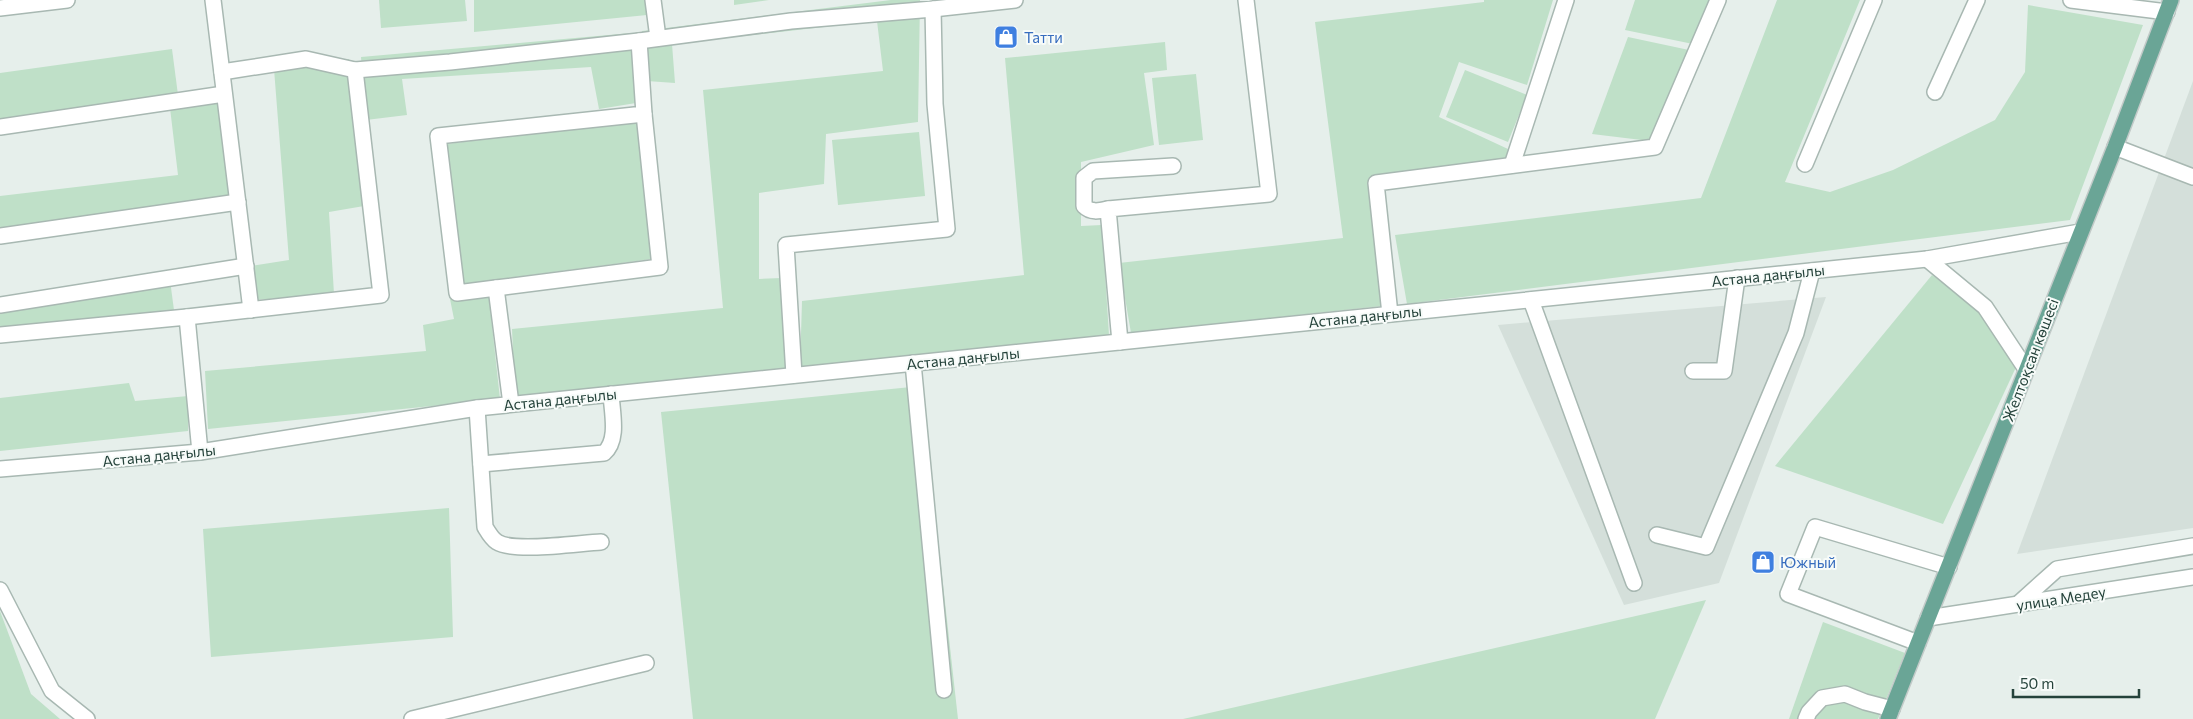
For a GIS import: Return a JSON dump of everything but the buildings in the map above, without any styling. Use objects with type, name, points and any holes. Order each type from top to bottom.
[{"type":"main road","name":"Желтоқсан көшесі","points":[[1890,714],[2080,232],[2116,147],[2169,6]]},
{"type":"street","points":[[0,8],[68,0]]},
{"type":"street","points":[[213,0],[251,310]]},
{"type":"street","points":[[653,0],[658,38]]},
{"type":"street","points":[[222,72],[306,59],[356,70],[638,41],[791,20],[934,9],[1015,0]]},
{"type":"street","points":[[1173,166],[1094,171],[1084,178],[1084,206],[1088,210],[1096,211],[1269,194],[1246,0]]},
{"type":"street","points":[[1512,165],[1566,0]]},
{"type":"street","points":[[1390,314],[1376,183],[1655,146],[1718,0]]},
{"type":"street","points":[[1805,164],[1874,0]]},
{"type":"street","points":[[1935,92],[1977,0]]},
{"type":"street","points":[[2071,0],[2169,6]]},
{"type":"street","points":[[794,375],[786,245],[948,228],[935,104],[934,9]]},
{"type":"street","points":[[638,41],[660,267],[458,293],[438,136],[644,114]]},
{"type":"street","points":[[0,335],[186,317],[381,295],[356,70]]},
{"type":"street","points":[[0,127],[224,94]]},
{"type":"street","points":[[2116,147],[2193,177]]},
{"type":"street","points":[[0,236],[238,202]]},
{"type":"street","points":[[1108,209],[1120,342]]},
{"type":"street","name":"Астана даңғылы","points":[[0,469],[200,452],[511,404],[1927,259],[2080,232]]},
{"type":"street","points":[[1927,259],[1985,306],[2026,369]]},
{"type":"street","points":[[0,305],[246,266]]},
{"type":"street","points":[[1657,535],[1706,547],[1796,333],[1812,271]]},
{"type":"street","points":[[1693,371],[1724,371],[1737,278]]},
{"type":"street","points":[[496,288],[511,404]]},
{"type":"street","points":[[1531,300],[1634,583]]},
{"type":"street","points":[[186,317],[200,452]]},
{"type":"street","points":[[913,363],[944,690]]},
{"type":"street","points":[[481,464],[604,453],[610,448],[613,440],[611,394]]},
{"type":"street","points":[[477,408],[485,527],[497,542],[514,547],[601,542]]},
{"type":"street","points":[[1918,643],[1788,594],[1815,527],[1948,567]]},
{"type":"street","points":[[2018,604],[2056,569],[2193,546]]},
{"type":"street","name":"улица Медеу","points":[[1928,618],[2193,577]]},
{"type":"street","points":[[0,590],[52,691],[87,719]]},
{"type":"street","points":[[412,719],[646,663]]},
{"type":"street","points":[[1806,719],[1808,712],[1822,698],[1845,694],[1890,714]]},
{"type":"shaded area","points":[[2193,81],[2193,528],[2017,554]]},
{"type":"shaded area","points":[[1826,297],[1719,583],[1624,605],[1498,325]]},
{"type":"green space","points":[[379,0],[465,0],[467,21],[381,28]]},
{"type":"green space","points":[[474,0],[645,0],[647,15],[474,32]]},
{"type":"green space","points":[[734,0],[769,0],[734,5]]},
{"type":"green space","points":[[891,0],[920,0],[918,122],[826,134],[824,184],[759,193],[759,279],[782,278],[788,369],[515,397],[512,329],[723,308],[703,90],[883,71],[877,21],[672,44],[675,83],[647,81],[642,31]]},
{"type":"green space","points":[[1484,0],[1553,0],[1527,85],[1459,62],[1439,117],[1508,149],[1506,158],[1369,180],[1382,306],[1131,333],[1119,263],[1343,238],[1315,22],[1484,2]]},
{"type":"green space","points":[[1635,0],[1712,0],[1693,44],[1625,30]]},
{"type":"green space","points":[[1777,0],[1860,0],[1785,182],[1830,192],[1893,170],[1995,120],[2025,72],[2028,5],[2143,25],[2070,220],[1407,304],[1395,235],[1701,198]]},
{"type":"green space","points":[[631,33],[636,103],[599,109],[591,67],[402,79],[407,115],[366,120],[361,57]]},
{"type":"green space","points":[[1628,37],[1689,50],[1650,141],[1592,134]]},
{"type":"green space","points":[[1165,42],[1167,70],[1144,73],[1154,145],[1081,162],[1081,226],[1102,225],[1109,335],[800,367],[802,301],[1024,275],[1005,58]]},
{"type":"green space","points":[[172,49],[178,95],[0,122],[0,73]]},
{"type":"green space","points":[[349,59],[364,206],[329,212],[334,294],[256,300],[251,266],[289,260],[274,69]]},
{"type":"green space","points":[[1465,70],[1527,95],[1508,142],[1446,117]]},
{"type":"green space","points":[[1196,74],[1203,140],[1159,145],[1152,78]]},
{"type":"green space","points":[[220,101],[233,197],[0,231],[0,196],[178,175],[170,108]]},
{"type":"green space","points":[[637,121],[652,259],[463,284],[447,144]]},
{"type":"green space","points":[[919,132],[925,196],[838,205],[832,140]]},
{"type":"green space","points":[[1932,275],[1981,312],[2017,365],[1943,524],[1775,466]]},
{"type":"green space","points":[[170,280],[175,318],[0,332],[0,308]]},
{"type":"green space","points":[[489,298],[500,399],[208,429],[205,371],[426,351],[423,325],[454,319],[450,299]]},
{"type":"green space","points":[[129,383],[135,401],[188,396],[188,431],[0,451],[0,398]]},
{"type":"green space","points":[[921,386],[958,719],[693,719],[661,412]]},
{"type":"green space","points":[[449,508],[453,637],[211,657],[203,529]]},
{"type":"green space","points":[[1706,600],[1655,719],[1183,719]]},
{"type":"green space","points":[[0,611],[31,694],[60,719],[0,719]]},
{"type":"green space","points":[[1823,622],[1905,653],[1878,719],[1789,719]]},
{"type":"place","name":"Татти","points":[[1006,37]]},
{"type":"place","name":"Южный","points":[[1763,562]]}]
